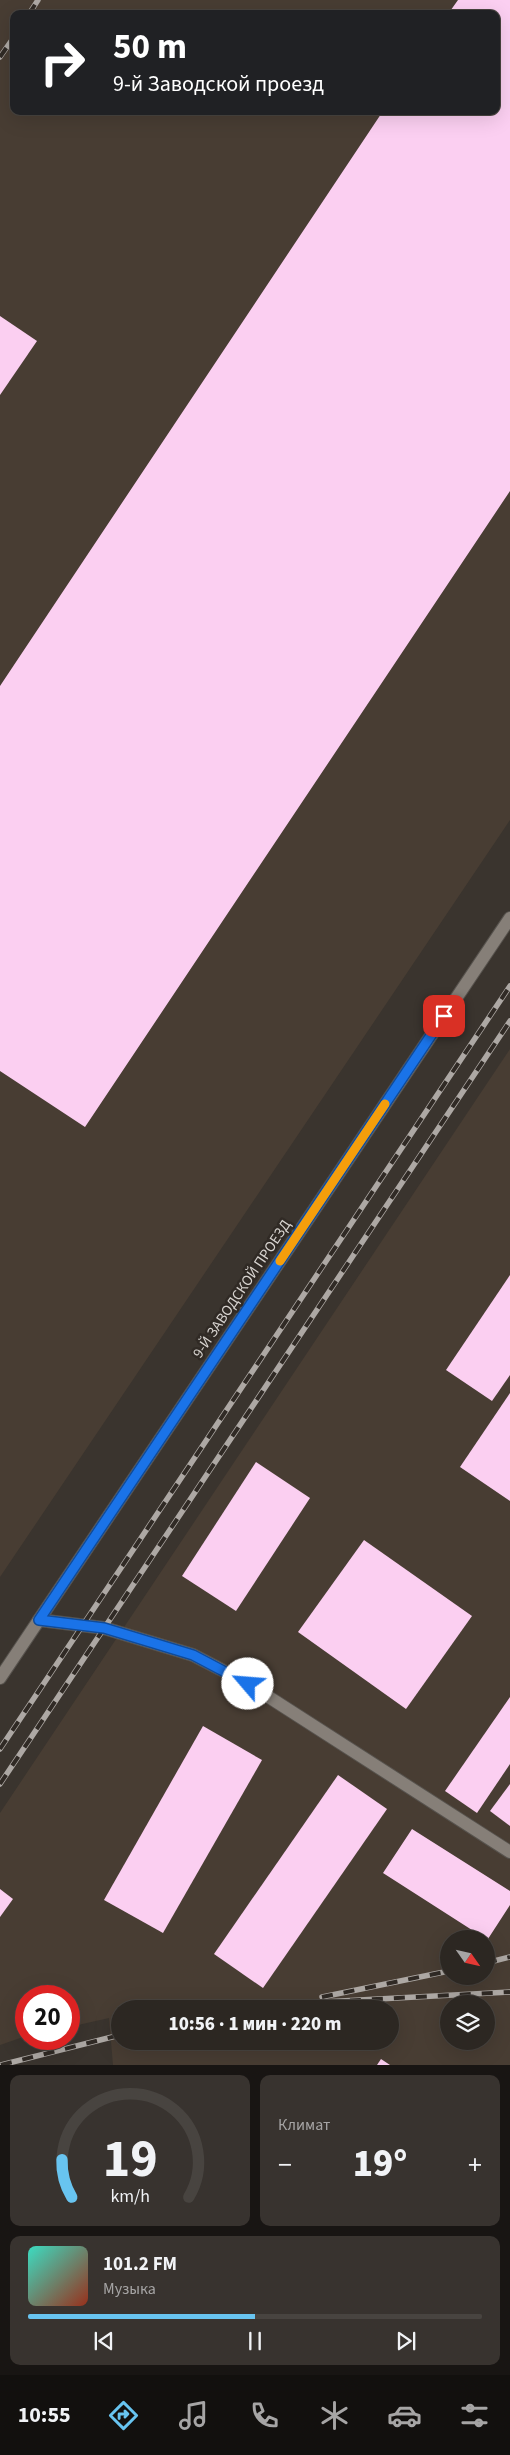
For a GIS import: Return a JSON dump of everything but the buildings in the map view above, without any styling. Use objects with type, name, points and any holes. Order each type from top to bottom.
[{"type":"lane","name":"9-Й ЗАВОДСКОЙ ПРОЕЗД","points":[[0,1678],[510,918]]},
{"type":"lane","points":[[39,1620],[104,1628],[193,1655],[248,1684],[510,1852]]},
{"type":"shaded area","points":[[0,0],[510,0],[510,820],[0,1577]]},
{"type":"shaded area","points":[[510,1049],[510,2065],[113,2065],[112,2050],[399,2050],[399,2000],[111,2000],[111,2042],[109,2018],[80,2025],[80,1985],[15,1985],[15,2040],[0,2045],[0,1813]]},
{"type":"railway","points":[[32,10],[38,0]]},
{"type":"railway","points":[[0,57],[10,43]]},
{"type":"railway","points":[[0,1749],[510,986]]},
{"type":"railway","points":[[0,1784],[510,1021]]},
{"type":"railway","points":[[495,1961],[510,1957]]},
{"type":"railway","points":[[322,1997],[440,1973]]},
{"type":"railway","points":[[359,2000],[510,1992]]},
{"type":"railway","points":[[1,2065],[111,2037]]},
{"type":"slow traffic","points":[[280,1261],[385,1104]]},
{"type":"route","points":[[248,1684],[193,1655],[104,1628],[39,1620],[444,1016]]}]
